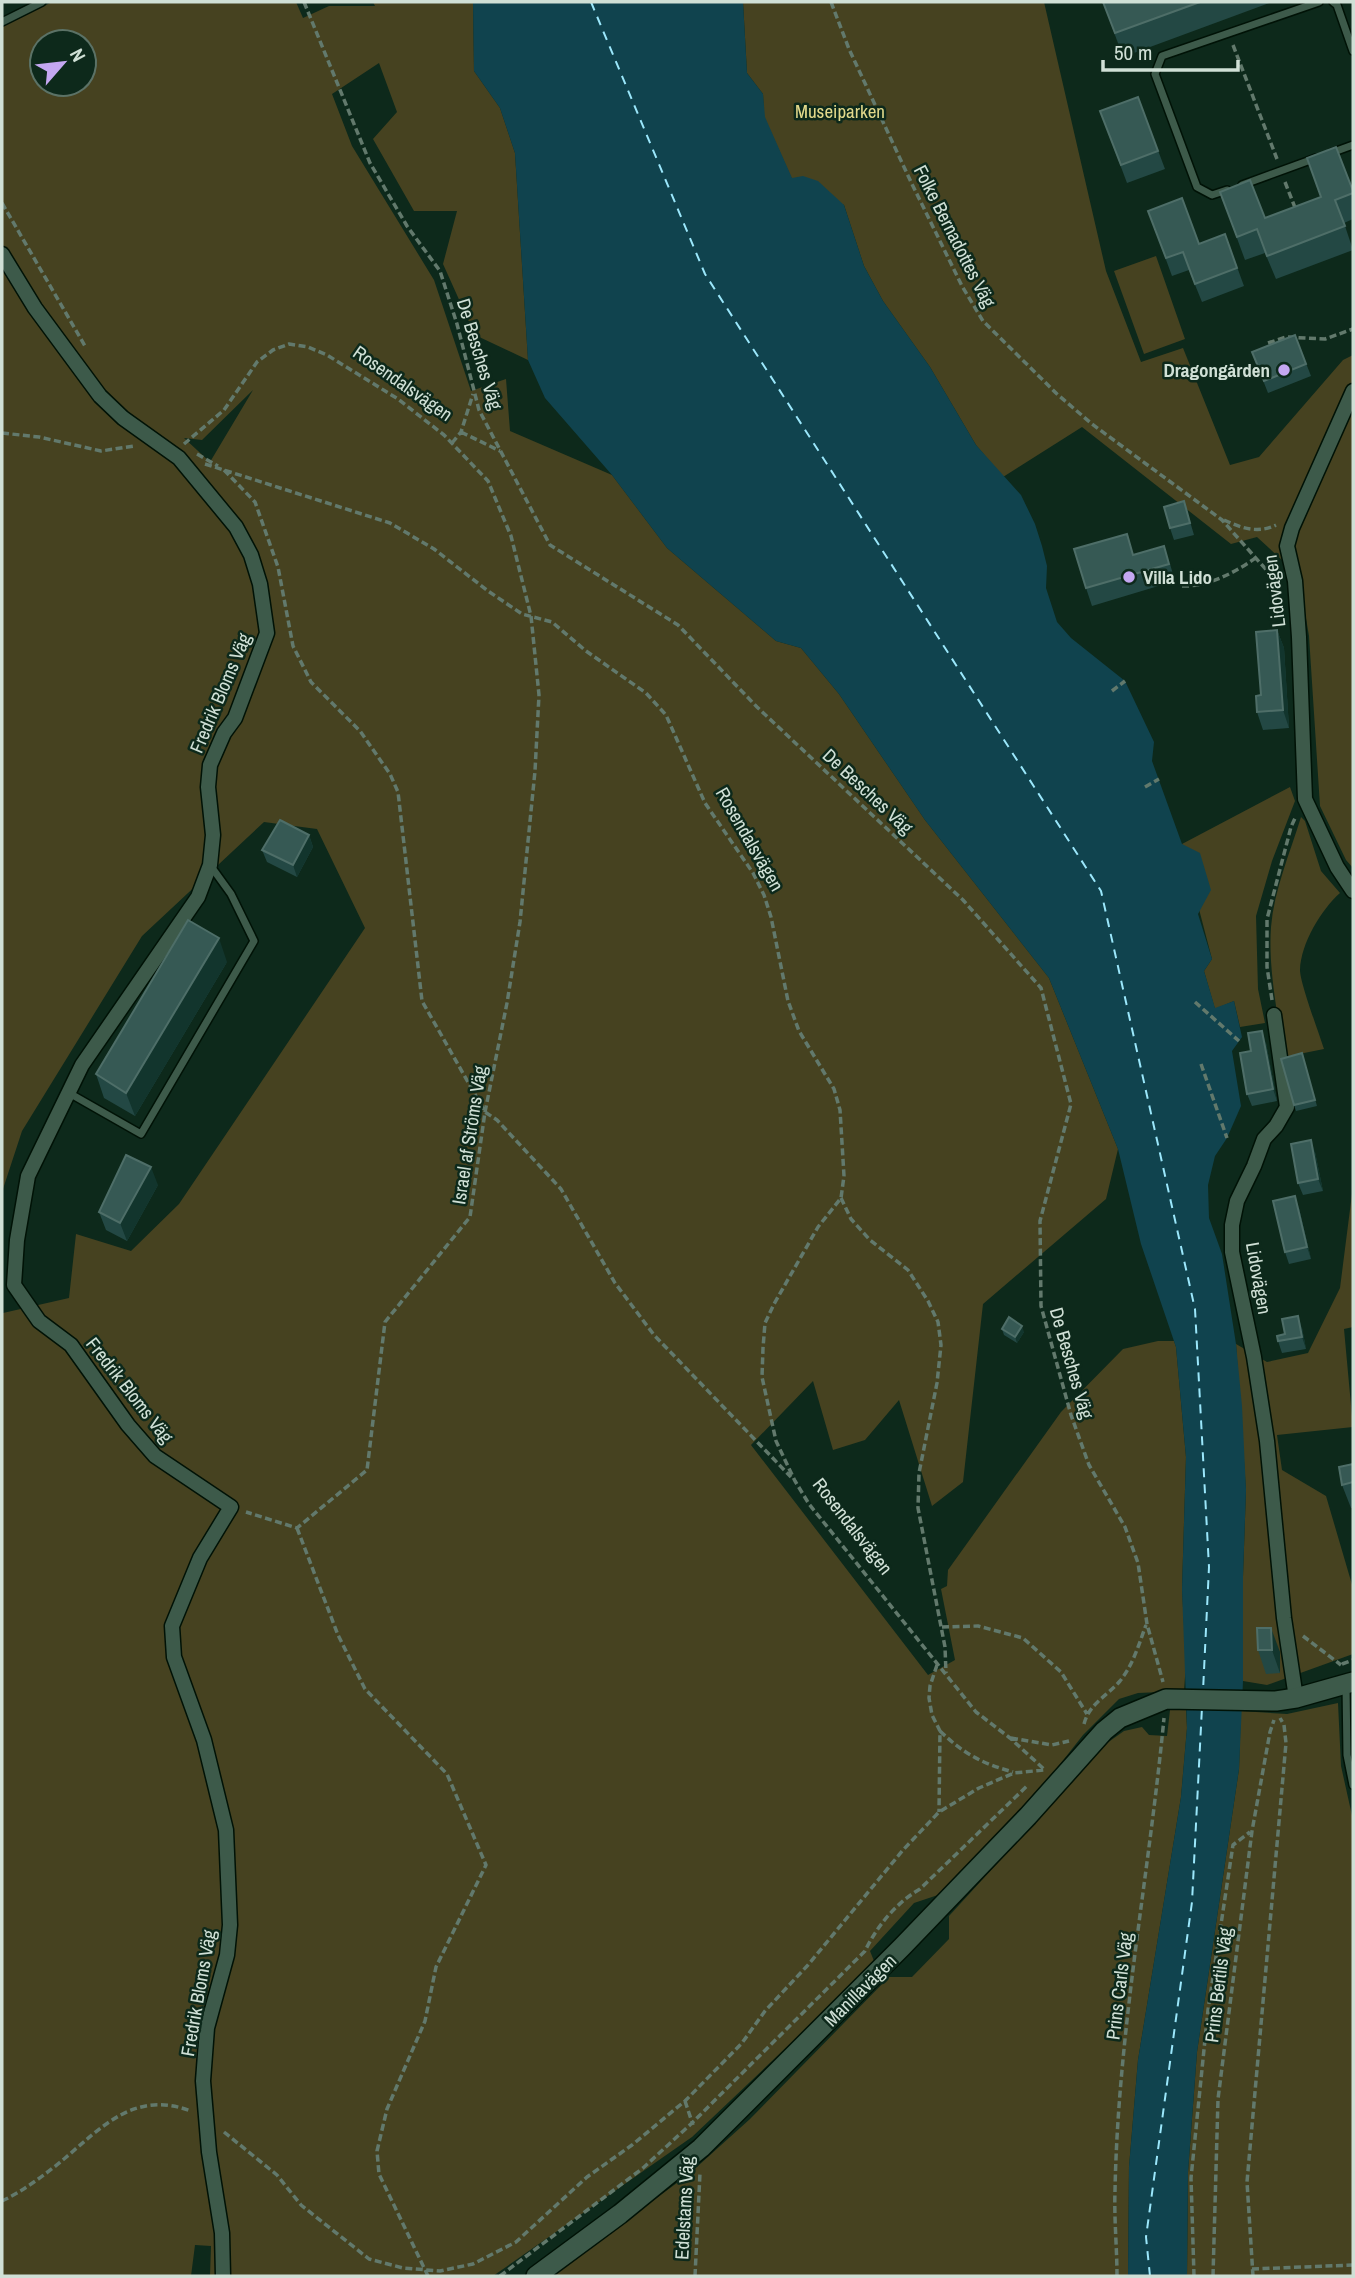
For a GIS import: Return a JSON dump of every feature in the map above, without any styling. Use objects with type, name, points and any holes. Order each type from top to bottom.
[{"type":"street","points":[[2,254],[35,309],[100,396],[123,418],[155,440],[178,450]]},
{"type":"street","name":"Lidovägen","points":[[1353,391],[1292,528],[1287,546],[1295,581],[1299,637],[1305,799],[1337,867],[1353,891]]},
{"type":"street","name":"Fredrik Bloms Väg","points":[[178,450],[244,539],[260,584],[267,633],[235,718],[210,765],[208,787],[214,835],[210,865],[198,897],[82,1065],[28,1176],[14,1285],[39,1321],[71,1345],[128,1425],[155,1455],[231,1507],[200,1559],[172,1626],[174,1657],[204,1740],[226,1830],[230,1925],[226,1955],[207,2028],[204,2054],[206,2116],[214,2192],[222,2233],[223,2276]]},
{"type":"street","name":"Lidovägen","points":[[1273,1015],[1287,1107],[1276,1126],[1264,1139],[1237,1201],[1232,1225],[1232,1252],[1254,1357],[1267,1441],[1284,1618],[1296,1698]]},
{"type":"street","points":[[1170,1699],[1274,1707],[1296,1698],[1350,1684]]},
{"type":"street","name":"Manillavägen","points":[[536,2276],[620,2214],[701,2148],[902,1947],[1069,1770],[1086,1740],[1120,1718],[1170,1699]]},
{"type":"lane","points":[[2,22],[42,2]]},
{"type":"lane","points":[[1319,2],[1162,56],[1155,74],[1197,187],[1212,195],[1353,145]]},
{"type":"lane","points":[[1333,2],[1337,5],[1353,51]]},
{"type":"lane","points":[[69,1093],[141,1134],[254,941],[231,894],[210,865]]},
{"type":"lane","points":[[1350,1684],[1347,1755],[1353,1784]]},
{"type":"path","name":"De Besches Väg","points":[[303,2],[370,163],[407,226],[440,271],[479,410],[550,545],[678,625],[757,707],[963,900],[1041,988],[1072,1104],[1040,1220],[1041,1306],[1071,1415],[1089,1465],[1125,1527],[1138,1563],[1147,1624],[1170,1699]]},
{"type":"path","name":"Folke Bernadottes Väg","points":[[831,2],[888,133],[975,310],[1057,394],[1092,424],[1222,520],[1274,576],[1296,610]]},
{"type":"path","points":[[1229,33],[1296,210]]},
{"type":"path","points":[[2,203],[86,349]]},
{"type":"path","points":[[1268,343],[1286,337],[1325,339],[1353,329]]},
{"type":"path","name":"Rosendalsvägen","points":[[178,450],[224,410],[257,362],[273,350],[289,344],[308,346],[352,368],[398,399],[452,443],[488,481],[511,536],[531,616],[552,622],[646,693],[666,715],[705,803],[753,873],[764,895],[788,1001],[799,1031],[834,1089],[843,1141],[845,1176],[841,1198],[818,1227],[765,1324],[762,1377],[776,1441],[794,1482],[809,1504],[937,1665],[976,1712],[1010,1738],[1044,1770]]},
{"type":"path","points":[[452,443],[461,432],[474,392]]},
{"type":"path","points":[[461,432],[500,451]]},
{"type":"path","points":[[2,433],[39,437],[101,451],[155,440]]},
{"type":"path","points":[[178,450],[224,470],[390,523],[435,549],[522,614],[531,616]]},
{"type":"path","points":[[178,450],[224,470],[255,502],[278,566],[293,646],[311,682],[360,731],[390,774],[398,792],[422,1001],[485,1112],[497,1120],[561,1189],[615,1283],[654,1335],[794,1482]]},
{"type":"path","points":[[1222,520],[1244,529],[1269,529],[1279,524]]},
{"type":"path","points":[[1182,586],[1197,586],[1247,565],[1258,557]]},
{"type":"path","name":"Israel af Ströms Väg","points":[[297,1528],[367,1470],[385,1322],[470,1217],[485,1112],[520,922],[535,771],[539,695],[531,616]]},
{"type":"path","points":[[1112,691],[1125,681]]},
{"type":"path","points":[[1145,787],[1159,779]]},
{"type":"path","points":[[1273,1015],[1267,967],[1267,919],[1291,827],[1305,799]]},
{"type":"path","points":[[1195,1002],[1239,1041]]},
{"type":"path","points":[[1201,1064],[1227,1138]]},
{"type":"path","points":[[841,1198],[851,1219],[870,1240],[908,1270],[938,1322],[941,1345],[937,1383],[919,1473],[918,1508],[945,1647],[946,1674]]},
{"type":"path","points":[[231,1507],[297,1528],[338,1635],[365,1689],[447,1774],[486,1865],[436,1967],[425,2021],[387,2109],[377,2151],[379,2174],[428,2276]]},
{"type":"path","points":[[1284,1618],[1313,1645],[1341,1665]]},
{"type":"path","points":[[1087,1714],[1119,1681],[1134,1658],[1147,1624]]},
{"type":"path","points":[[941,1627],[978,1626],[1023,1638],[1061,1672],[1087,1714],[1086,1740],[1052,1745],[1010,1738]]},
{"type":"path","points":[[937,1665],[929,1686],[929,1698],[932,1715],[940,1731],[975,1760],[1014,1773]]},
{"type":"path","name":"Prins Carls Väg","points":[[1117,2276],[1115,2191],[1123,2075],[1170,1699]]},
{"type":"path","points":[[1252,2276],[1247,2182],[1286,1743],[1283,1725],[1274,1707]]},
{"type":"path","name":"Prins Bertils Väg","points":[[1213,2276],[1218,2099],[1252,1830],[1274,1707]]},
{"type":"path","points":[[939,1812],[940,1731]]},
{"type":"path","points":[[500,2276],[643,2168],[692,2123],[865,1951],[875,1931],[908,1896],[920,1889],[1044,1770]]},
{"type":"path","points":[[2,2201],[62,2161],[103,2124],[127,2111],[148,2105],[181,2107],[206,2116],[277,2175],[301,2205],[369,2259],[403,2268],[440,2271],[473,2264],[516,2242],[587,2177],[632,2145],[685,2101],[742,2043],[765,2011],[939,1812],[979,1788],[1014,1773],[1069,1770]]},
{"type":"path","points":[[1194,2276],[1191,2178],[1208,2010],[1233,1845],[1252,1830]]},
{"type":"path","name":"Edelstams Väg","points":[[685,2101],[701,2148],[695,2276]]},
{"type":"path","points":[[1252,2269],[1353,2265]]},
{"type":"green space","points":[[52,2],[296,2],[303,18],[329,6],[375,6],[373,2],[473,2],[474,71],[500,108],[515,153],[528,360],[475,335],[443,264],[457,211],[414,211],[373,139],[397,112],[379,63],[332,94],[352,146],[434,280],[471,391],[506,379],[510,431],[612,475],[667,548],[776,641],[801,648],[839,694],[925,820],[1049,978],[1118,1149],[1106,1199],[983,1304],[963,1482],[932,1506],[899,1400],[865,1440],[833,1450],[813,1381],[751,1445],[928,1675],[955,1660],[941,1589],[947,1586],[948,1570],[1061,1412],[1123,1349],[1158,1341],[1174,1341],[1186,1457],[1182,1589],[1186,1663],[1184,1691],[1138,1693],[1119,1699],[1083,1735],[1035,1796],[938,1895],[914,1903],[870,1951],[874,1961],[692,2137],[493,2276],[210,2276],[211,2246],[195,2245],[191,2276],[2,2276],[2,1311],[3,1313],[69,1298],[76,1234],[131,1251],[179,1204],[365,928],[317,829],[264,822],[142,936],[22,1131],[2,1192],[2,27]],"holes":[[[253,390],[210,462],[184,438],[202,440]]]},
{"type":"green space","name":"Museiparken","points":[[743,2],[1044,2],[1106,271],[1141,362],[1183,348],[1230,465],[1259,457],[1343,360],[1353,355],[1353,868],[1346,860],[1320,806],[1309,636],[1301,589],[1294,571],[1257,537],[1231,544],[1082,427],[1003,477],[976,445],[930,367],[883,301],[864,266],[844,205],[792,179],[764,117],[763,94],[747,73]]},
{"type":"green space","points":[[1156,256],[1185,339],[1144,354],[1114,271]]},
{"type":"green space","points":[[1290,787],[1295,801],[1272,861],[1256,916],[1258,989],[1265,1023],[1240,1027],[1234,1001],[1215,1009],[1204,971],[1212,959],[1182,844]]},
{"type":"green space","points":[[1301,817],[1305,821],[1321,871],[1340,893],[1313,928],[1301,960],[1300,970],[1306,996],[1324,1049],[1284,1057],[1272,976],[1271,927],[1279,885]]},
{"type":"green space","points":[[1353,1186],[1353,1327],[1344,1329],[1353,1427],[1277,1435],[1282,1470],[1326,1496],[1353,1588],[1353,1654],[1267,1685],[1243,1681],[1246,1490],[1236,1344],[1267,1362],[1308,1353],[1340,1288]]},
{"type":"green space","points":[[1338,1703],[1341,1766],[1353,1820],[1353,2276],[1187,2276],[1188,2172],[1197,2052],[1239,1769],[1241,1711],[1287,1714]]},
{"type":"green space","points":[[1170,1710],[1186,1710],[1187,1728],[1181,1797],[1138,2060],[1129,2167],[1128,2276],[551,2276],[689,2174],[750,2119],[889,1977],[912,1977],[949,1939],[949,1916],[1107,1743],[1124,1731],[1142,1727],[1149,1735],[1167,1736]]},
{"type":"water","points":[[473,2],[743,2],[747,73],[763,94],[765,117],[792,178],[803,176],[818,181],[844,205],[864,266],[883,301],[930,367],[976,445],[1021,495],[1042,546],[1047,566],[1046,588],[1057,622],[1071,638],[1125,681],[1154,742],[1152,761],[1182,844],[1200,853],[1211,890],[1198,914],[1212,959],[1204,971],[1215,1008],[1234,1001],[1242,1037],[1232,1051],[1241,1106],[1227,1138],[1215,1156],[1208,1185],[1209,1218],[1222,1254],[1236,1344],[1246,1490],[1239,1769],[1197,2052],[1188,2172],[1187,2276],[1128,2276],[1129,2167],[1138,2060],[1181,1797],[1187,1728],[1182,1589],[1186,1457],[1176,1347],[1141,1244],[1118,1149],[1049,978],[925,820],[839,694],[801,648],[776,641],[667,548],[612,475],[545,398],[528,360],[515,153],[500,108],[474,71]]},
{"type":"building","points":[[1103,2],[1200,2],[1115,33]]},
{"type":"building","points":[[1138,97],[1158,151],[1121,165],[1100,111]]},
{"type":"building","points":[[1336,147],[1353,191],[1335,200],[1345,226],[1267,256],[1257,229],[1237,237],[1220,192],[1250,180],[1265,218],[1321,197],[1307,158]]},
{"type":"building","points":[[1182,198],[1199,244],[1225,234],[1237,268],[1195,284],[1183,252],[1166,258],[1148,211]]},
{"type":"building","points":[[1295,335],[1306,364],[1264,381],[1252,352]]},
{"type":"building","points":[[1184,501],[1190,523],[1170,528],[1164,507]]},
{"type":"building","points":[[1127,534],[1133,555],[1164,546],[1169,564],[1086,588],[1074,549]]},
{"type":"building","points":[[1277,630],[1283,710],[1257,712],[1256,696],[1261,695],[1256,632]]},
{"type":"building","points":[[280,820],[309,835],[293,865],[262,850]]},
{"type":"building","points":[[188,920],[219,938],[126,1093],[96,1074]]},
{"type":"building","points":[[1262,1031],[1273,1089],[1247,1094],[1240,1053],[1251,1051],[1248,1033]]},
{"type":"building","points":[[1302,1053],[1315,1100],[1294,1105],[1281,1059]]},
{"type":"building","points":[[1311,1140],[1318,1179],[1298,1183],[1291,1144]]},
{"type":"building","points":[[126,1155],[151,1167],[120,1223],[99,1212]]},
{"type":"building","points":[[1295,1196],[1307,1247],[1285,1252],[1273,1201]]},
{"type":"building","points":[[1298,1316],[1302,1337],[1278,1341],[1277,1336],[1285,1334],[1282,1319]]},
{"type":"building","points":[[1009,1317],[1022,1326],[1015,1337],[1002,1329]]},
{"type":"building","points":[[1353,1464],[1353,1482],[1342,1485],[1339,1467]]},
{"type":"building","points":[[1257,1628],[1271,1628],[1272,1650],[1258,1650]]},
{"type":"ferry route","points":[[591,2],[705,274],[1101,891],[1195,1309],[1209,1567],[1203,1691]]},
{"type":"ferry route","points":[[1150,2276],[1146,2237],[1192,1902],[1202,1707]]},
{"type":"place","name":"Dragongården","points":[[1284,370]]},
{"type":"place","name":"Villa Lido","points":[[1129,577]]}]
